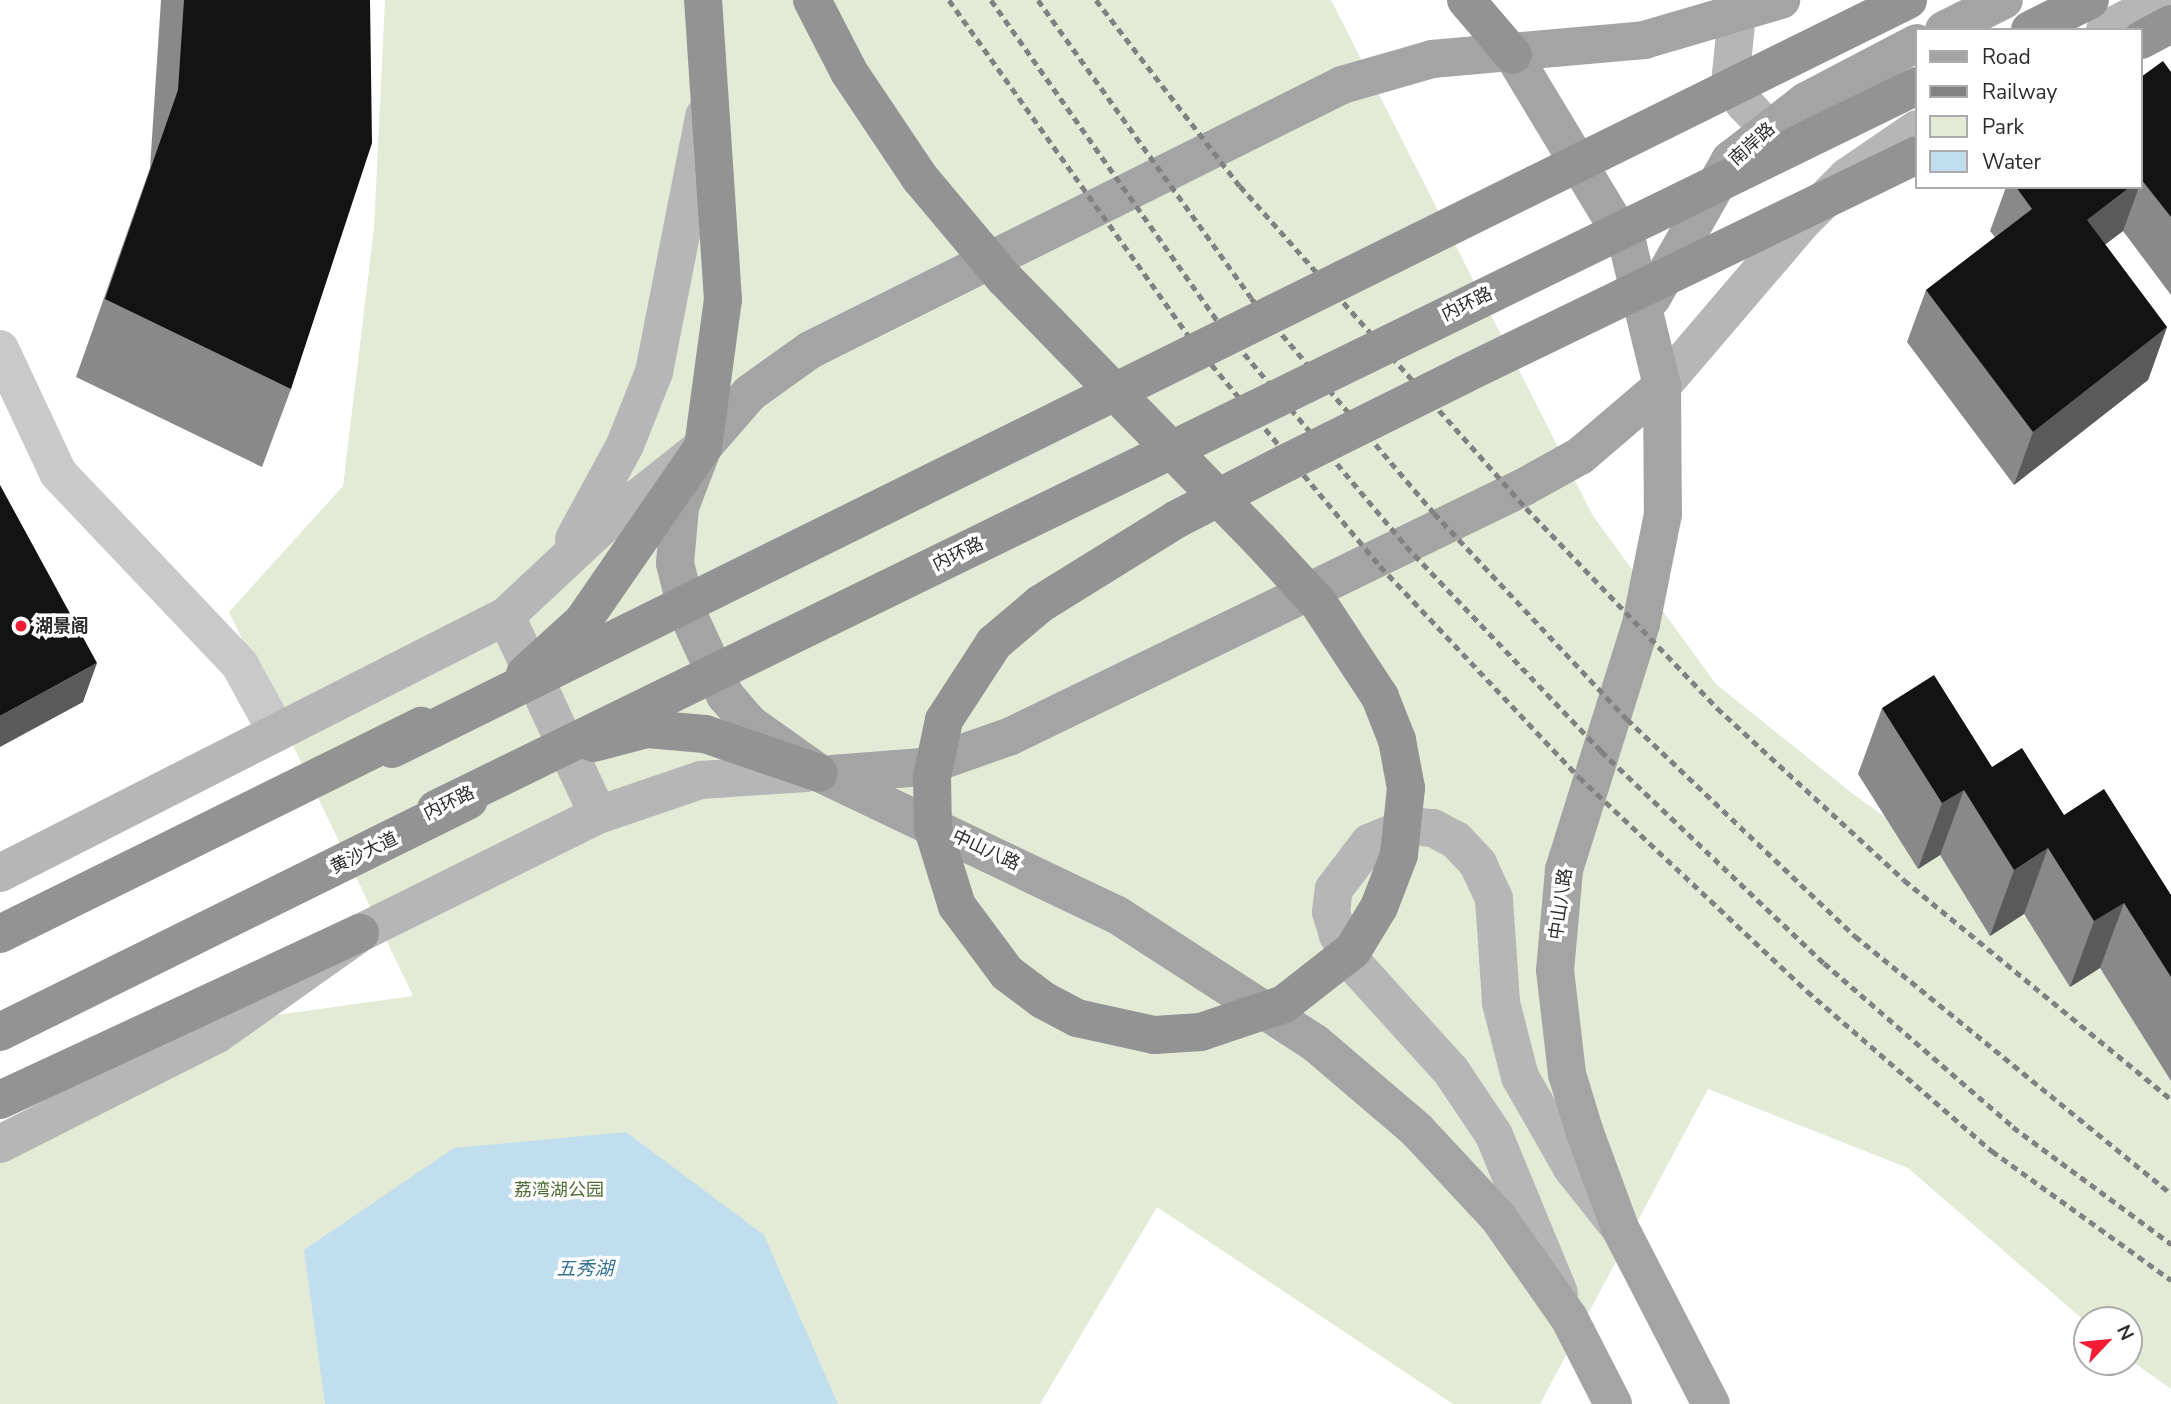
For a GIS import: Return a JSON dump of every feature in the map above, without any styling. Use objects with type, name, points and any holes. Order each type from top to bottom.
[{"type":"highway","points":[[0,934],[532,669],[583,621],[703,447],[723,300],[703,0]]},
{"type":"highway","points":[[812,0],[849,72],[920,178],[1004,278],[1213,492],[1218,498],[1222,502],[1250,530],[1319,604],[1380,697],[1396,740],[1406,788],[1398,855],[1379,907],[1353,950],[1284,1004],[1201,1032],[1154,1035],[1077,1018],[1043,1000],[1007,973],[957,906],[933,830],[932,777],[944,720],[994,643],[1040,604],[1177,519],[1213,500],[1218,498],[1226,494],[1250,482],[1286,463],[1428,393],[1916,155]]},
{"type":"highway","points":[[1466,0],[1513,55]]},
{"type":"highway","points":[[0,941],[1908,0]]},
{"type":"highway","points":[[2034,28],[2090,0]]},
{"type":"highway","points":[[2143,39],[2171,24]]},
{"type":"highway","name":"内环路","points":[[0,1024],[1916,86]]},
{"type":"highway","name":"黄沙大道","points":[[0,1032],[570,751],[623,733],[671,730],[747,745],[819,773]]},
{"type":"highway","points":[[3,1098],[360,933]]},
{"type":"main road","points":[[0,873],[506,616],[629,505],[703,447],[750,393],[810,350],[1287,111],[1383,71],[1432,59],[1513,55],[1644,40],[1781,0]]},
{"type":"main road","points":[[1948,28],[2004,0]]},
{"type":"main road","points":[[2109,28],[2164,0]]},
{"type":"main road","points":[[1737,14],[1731,74],[1767,128]]},
{"type":"main road","name":"南岸路","points":[[1647,306],[1723,171],[1767,128],[1916,44]]},
{"type":"main road","name":"中山八路","points":[[1513,55],[1595,183],[1628,246],[1647,306],[1662,386],[1661,527],[1641,624],[1564,870],[1556,920],[1558,1024],[1567,1074],[1620,1228],[1711,1404]]},
{"type":"main road","points":[[583,621],[629,505],[654,372],[673,301],[710,79]]},
{"type":"main road","points":[[0,1144],[216,1035],[360,933],[598,815],[701,780],[749,772],[904,770],[968,756],[1524,487],[1580,456],[1662,386],[1804,219],[1847,177],[1916,130]]},
{"type":"main road","points":[[548,579],[625,445],[654,372]]},
{"type":"main road","name":"中山八路","points":[[703,447],[680,507],[674,563],[687,612],[725,695],[750,724],[819,773],[1117,915],[1315,1043],[1467,1182],[1569,1318],[1614,1404]]},
{"type":"main road","points":[[506,616],[598,815]]},
{"type":"main road","points":[[1569,1318],[1493,1135],[1451,1071],[1355,965],[1338,935],[1331,912],[1334,889],[1369,843],[1409,826],[1433,828],[1456,840],[1478,864],[1494,899],[1501,1003],[1520,1077],[1572,1168],[1620,1228]]},
{"type":"street","points":[[0,349],[58,473],[240,665],[277,733]]},
{"type":"green space","name":"荔湾湖公园","points":[[385,0],[1331,0],[1593,516],[1716,684],[1853,794],[2171,1021],[2171,1389],[2143,1369],[2143,1306],[2073,1306],[2073,1311],[1908,1168],[1708,1089],[1540,1404],[1453,1404],[1157,1207],[1040,1404],[0,1404],[0,1153],[277,1015],[413,996],[229,612],[343,486],[374,228]]},
{"type":"water","name":"五秀湖","points":[[626,1132],[764,1235],[838,1404],[325,1404],[304,1250],[454,1148]]},
{"type":"building","points":[[184,0],[370,0],[372,143],[291,389],[105,299],[178,90]]},
{"type":"building","points":[[2163,61],[2171,72],[2171,217],[2143,182],[2143,76]]},
{"type":"building","points":[[2017,189],[2127,189],[2087,220],[2167,327],[2033,432],[1926,290],[2032,209]]},
{"type":"building","points":[[0,485],[97,663],[0,716]]},
{"type":"building","points":[[1934,675],[1992,767],[2022,748],[2064,815],[2104,789],[2171,895],[2171,977],[2124,903],[2094,921],[2048,848],[2014,870],[1964,790],[1942,803],[1882,708]]},
{"type":"railway","points":[[949,0],[1196,346],[1380,566],[1579,777],[1807,991],[1992,1151],[2171,1280]]},
{"type":"railway","points":[[991,0],[1221,326],[1406,546],[1601,751],[1824,963],[2013,1127],[2171,1244]]},
{"type":"railway","points":[[1038,0],[1251,298],[1434,513],[1627,719],[1855,936],[2171,1194]]},
{"type":"railway","points":[[1096,0],[1240,186],[1526,508],[1717,708],[1904,880],[2171,1099]]},
{"type":"place","name":"湖景阁","points":[[21,626]]}]
